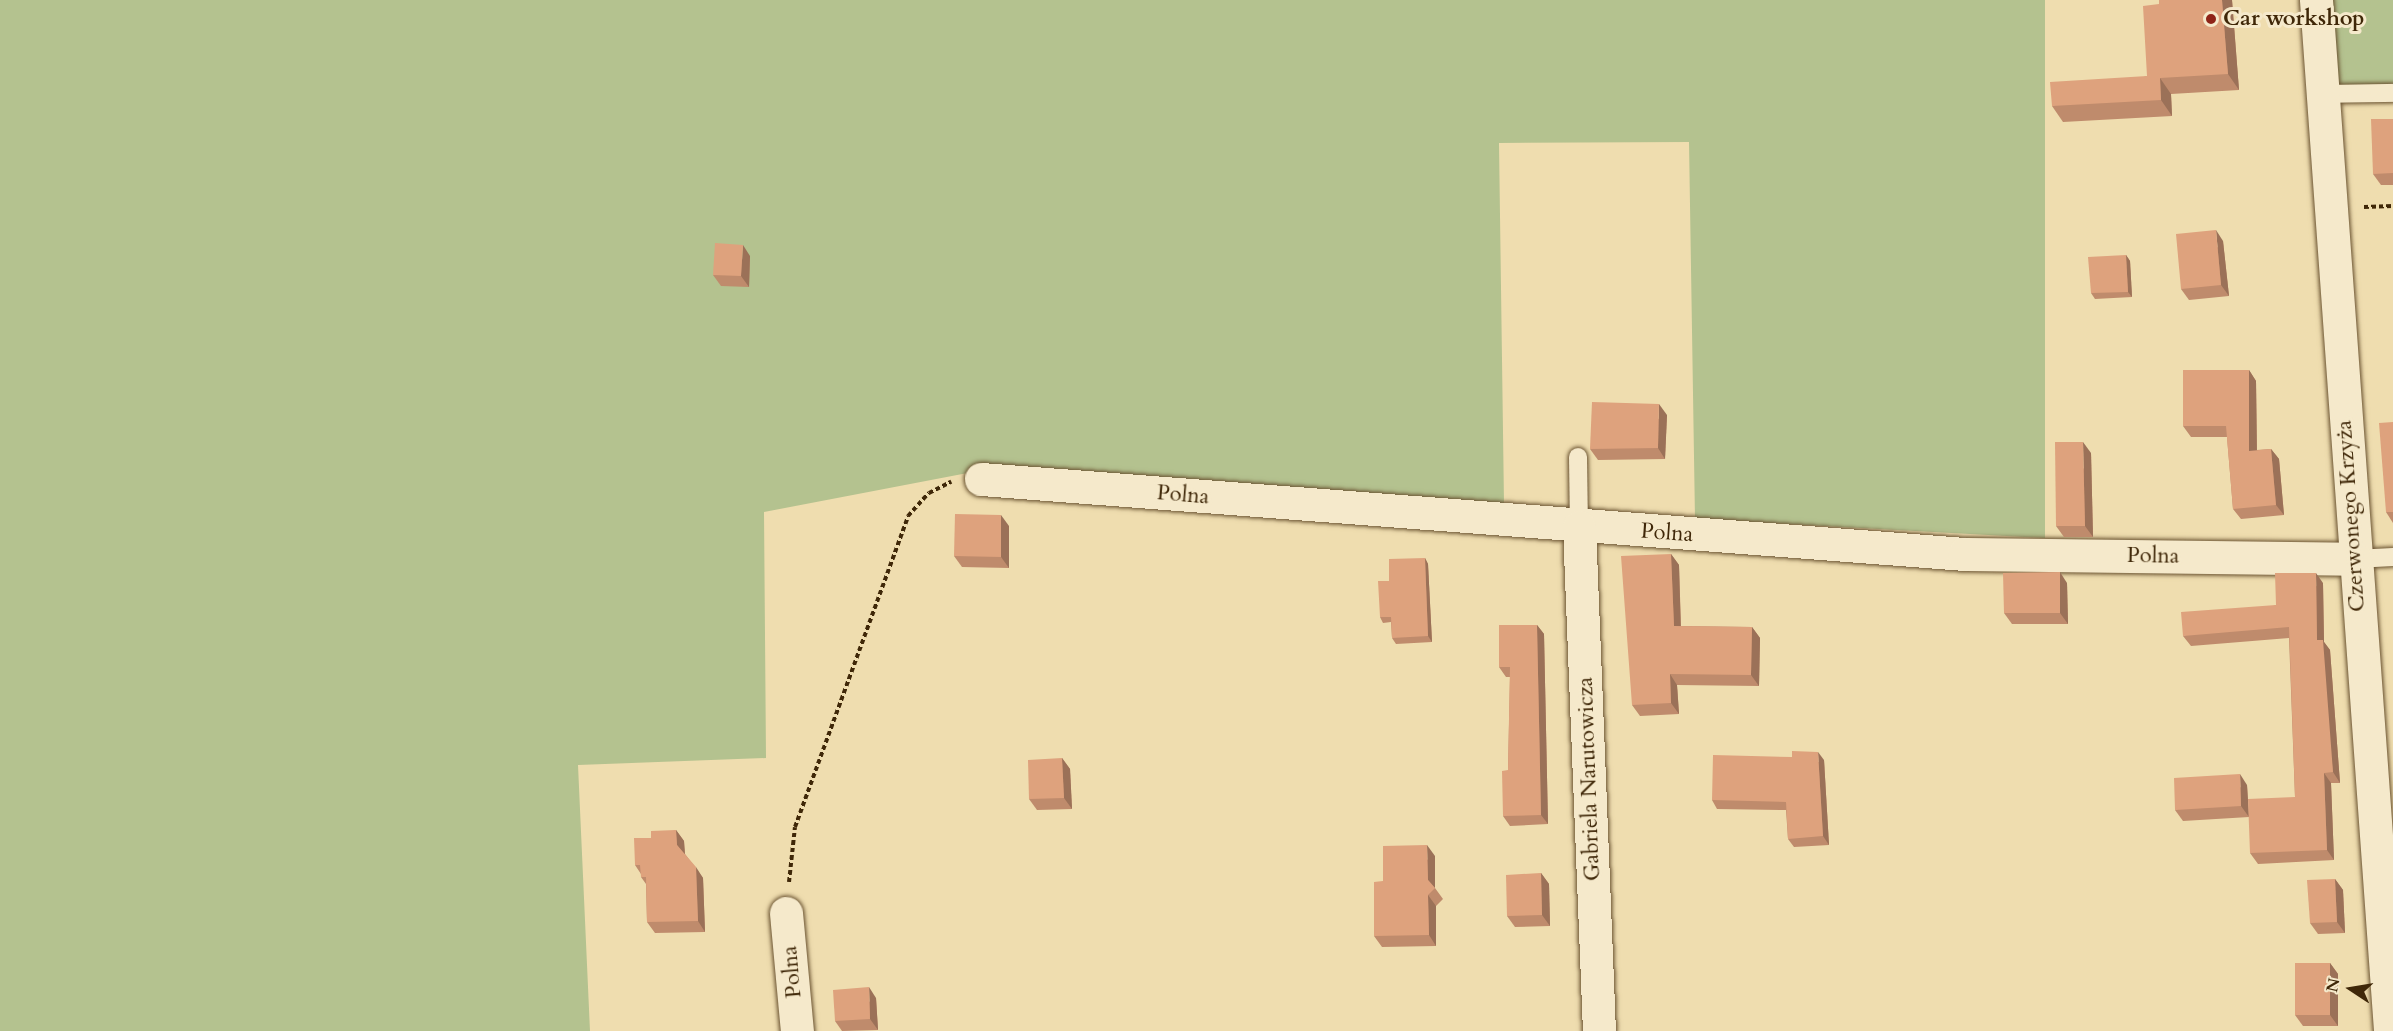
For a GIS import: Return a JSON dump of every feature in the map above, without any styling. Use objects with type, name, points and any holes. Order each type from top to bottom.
[{"type":"street","name":"Czerwonego Krzyża","points":[[2316,0],[2320,94],[2390,1031]]},
{"type":"street","name":"Polna","points":[[981,479],[1579,527],[1964,554],[2355,559]]},
{"type":"street","name":"Gabriela Narutowicza","points":[[1579,527],[1599,1031]]},
{"type":"street","name":"Polna","points":[[786,913],[797,1031]]},
{"type":"lane","points":[[2320,94],[2393,93]]},
{"type":"lane","points":[[1578,457],[1579,527]]},
{"type":"lane","points":[[2355,559],[2393,557]]},
{"type":"path","points":[[786,913],[795,827],[908,516],[929,494],[949,482],[981,479]]},
{"type":"green space","points":[[0,0],[2045,0],[2045,538],[1695,519],[1689,142],[1499,143],[1504,503],[978,471],[764,512],[766,758],[578,765],[590,1031],[0,1031]]},
{"type":"green space","points":[[2324,0],[2393,0],[2393,97],[2333,95]]},
{"type":"building","points":[[2159,0],[2222,0],[2228,74],[2160,78],[2161,100],[2052,106],[2050,82],[2147,76],[2143,6],[2159,4]]},
{"type":"building","points":[[2371,119],[2393,119],[2393,173],[2373,174]]},
{"type":"building","points":[[2216,230],[2221,285],[2181,289],[2176,234]]},
{"type":"building","points":[[715,243],[743,245],[741,276],[713,275]]},
{"type":"building","points":[[2126,255],[2128,292],[2091,293],[2088,257]]},
{"type":"building","points":[[2183,370],[2249,370],[2249,451],[2271,449],[2276,505],[2233,509],[2226,426],[2183,426]]},
{"type":"building","points":[[1592,402],[1659,404],[1658,448],[1590,449]]},
{"type":"building","points":[[2393,422],[2393,512],[2386,512],[2379,423]]},
{"type":"building","points":[[2055,442],[2083,442],[2085,526],[2056,526]]},
{"type":"building","points":[[955,514],[1001,515],[1001,557],[954,556]]},
{"type":"building","points":[[1671,554],[1674,626],[1752,627],[1751,675],[1670,674],[1671,703],[1632,705],[1621,556]]},
{"type":"building","points":[[1425,558],[1428,636],[1392,638],[1391,617],[1380,617],[1378,581],[1389,581],[1389,559]]},
{"type":"building","points":[[2060,572],[2060,613],[2004,613],[2003,573]]},
{"type":"building","points":[[2275,573],[2316,573],[2317,640],[2323,640],[2333,772],[2324,773],[2327,850],[2250,853],[2248,799],[2295,797],[2289,627],[2183,636],[2181,612],[2276,605]]},
{"type":"building","points":[[1499,625],[1537,625],[1541,815],[1503,816],[1502,771],[1508,770],[1510,667],[1499,667]]},
{"type":"building","points":[[1792,751],[1818,752],[1823,836],[1788,839],[1786,802],[1712,800],[1713,755],[1792,757]]},
{"type":"building","points":[[1062,758],[1064,798],[1029,799],[1028,760]]},
{"type":"building","points":[[2240,774],[2241,806],[2175,810],[2174,778]]},
{"type":"building","points":[[676,830],[677,845],[696,867],[698,921],[647,922],[646,877],[641,877],[640,865],[635,865],[634,838],[651,838],[651,831]]},
{"type":"building","points":[[1427,845],[1428,880],[1435,888],[1428,895],[1429,935],[1374,936],[1374,882],[1383,881],[1383,846]]},
{"type":"building","points":[[1541,873],[1542,915],[1507,916],[1506,875]]},
{"type":"building","points":[[2335,879],[2337,922],[2310,923],[2307,880]]},
{"type":"building","points":[[2295,963],[2330,963],[2330,1015],[2295,1015]]},
{"type":"building","points":[[869,987],[870,1019],[835,1021],[833,990]]},
{"type":"place","name":"Car workshop","points":[[2211,19]]}]
